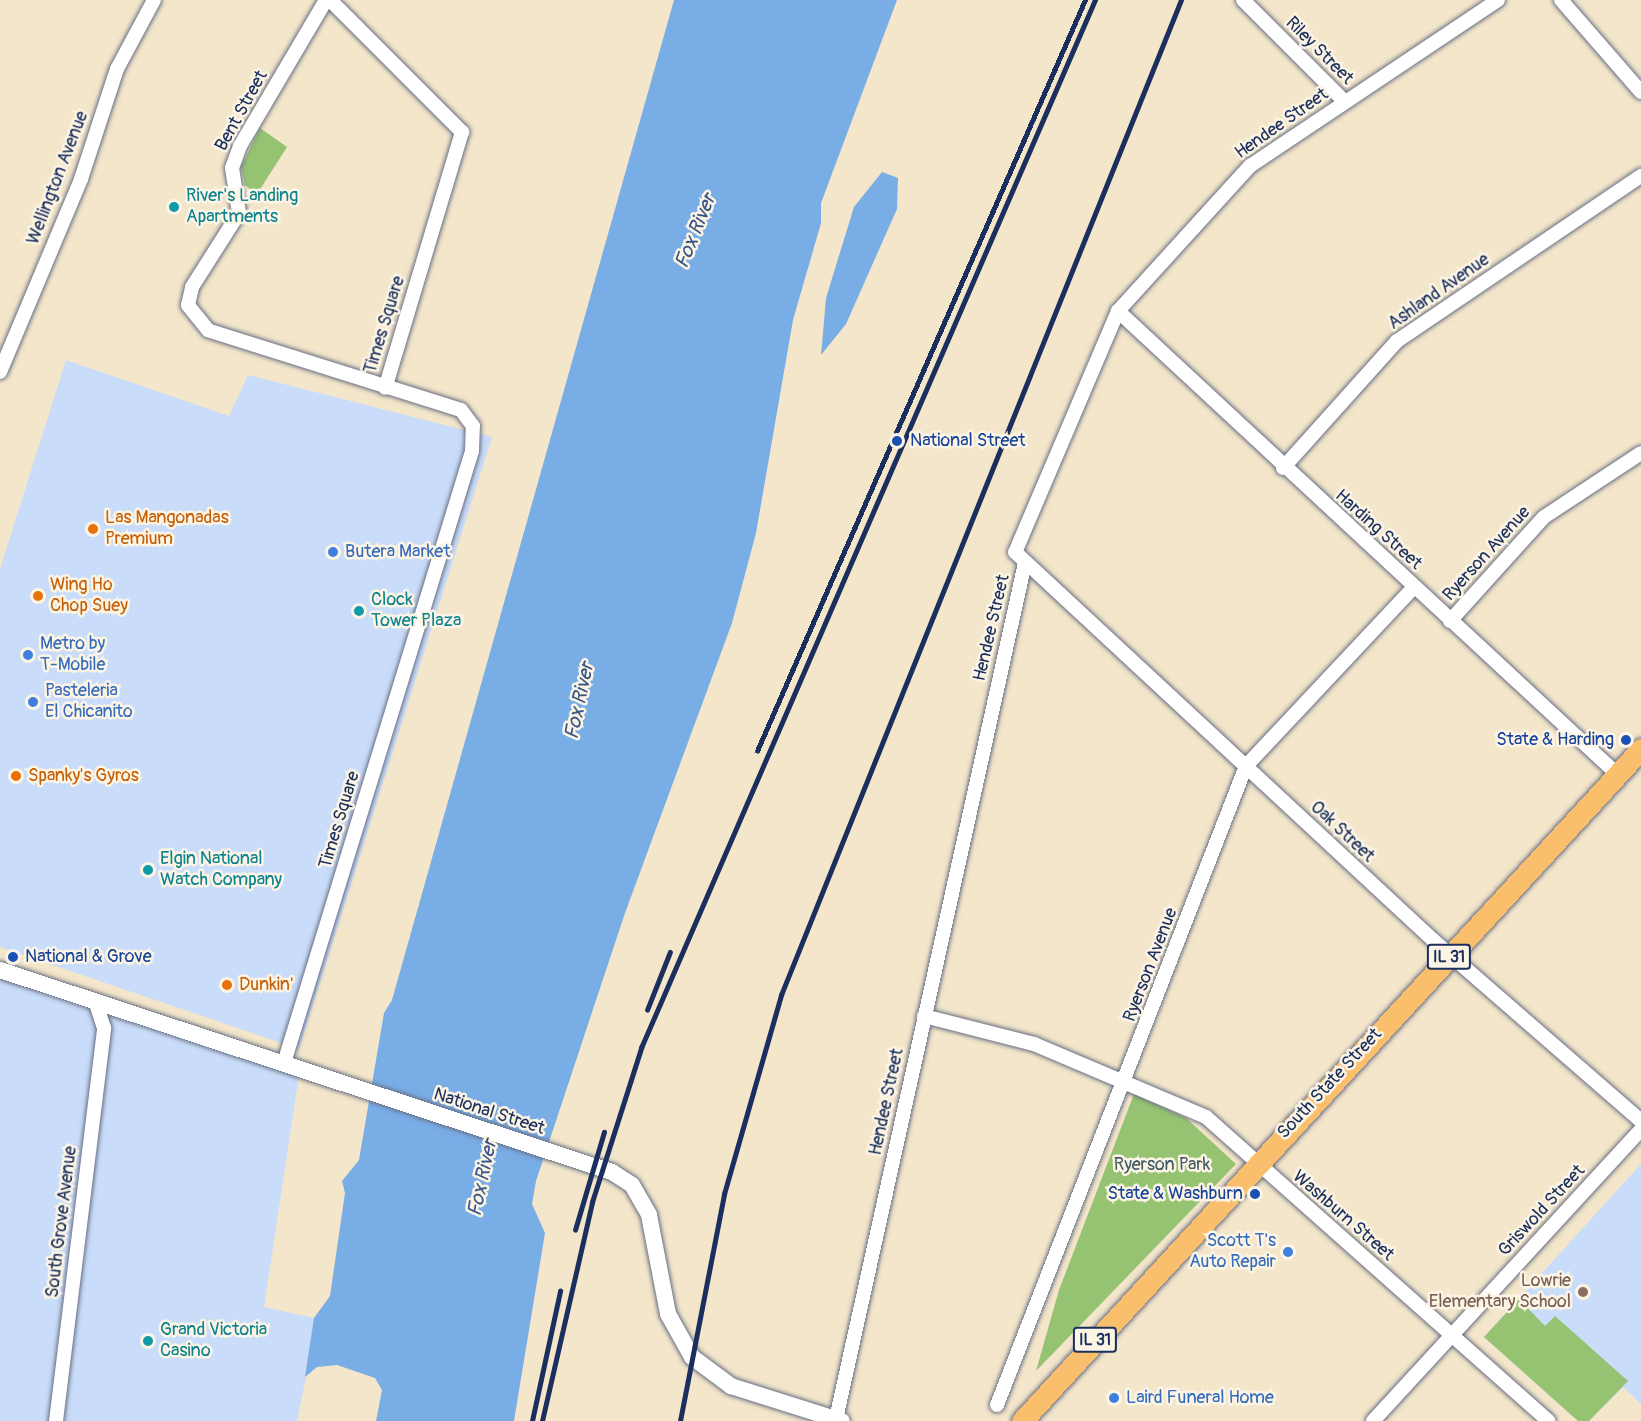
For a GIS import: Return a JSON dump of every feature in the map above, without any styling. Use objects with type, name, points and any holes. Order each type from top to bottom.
[{"type":"main road","name":"South State Street","points":[[1022,1421],[1256,1164],[1641,749]]},
{"type":"street","name":"Wellington Avenue","points":[[0,372],[6,336],[81,179],[117,69],[154,0]]},
{"type":"street","name":"Bent Street","points":[[328,0],[237,152],[232,168],[239,213],[192,287],[188,305],[208,330],[385,388]]},
{"type":"street","name":"Times Square","points":[[284,1063],[472,451],[473,426],[461,410],[385,388],[462,132],[328,0]]},
{"type":"street","name":"Riley Street","points":[[1243,0],[1344,102]]},
{"type":"street","name":"Hendee Street","points":[[839,1420],[924,1016],[1025,563],[1015,552],[1118,311],[1250,166],[1498,0]]},
{"type":"street","points":[[1561,0],[1641,92]]},
{"type":"street","name":"Ashland Avenue","points":[[1283,468],[1397,341],[1641,176]]},
{"type":"street","name":"Harding Street","points":[[1118,311],[1283,468],[1617,774]]},
{"type":"street","name":"Ryerson Avenue","points":[[1450,621],[1544,517],[1641,453]]},
{"type":"street","name":"Oak Street","points":[[1025,563],[1450,955],[1641,1121]]},
{"type":"street","name":"Ryerson Avenue","points":[[997,1405],[1126,1081],[1246,766],[1414,587]]},
{"type":"street","name":"National Street","points":[[0,970],[284,1063],[364,1093],[612,1172],[643,1200],[671,1321],[700,1366],[748,1393],[839,1420]]},
{"type":"street","name":"South Grove Avenue","points":[[56,1421],[104,1028],[95,1000]]},
{"type":"street","name":"South Grove Avenue","points":[[104,1028],[117,1008]]},
{"type":"street","name":"Washburn Street","points":[[924,1016],[1034,1044],[1206,1116],[1256,1164],[1549,1421]]},
{"type":"street","name":"Griswold Street","points":[[1372,1421],[1641,1130]]},
{"type":"shaded area","name":"Clock Tower Plaza","points":[[66,360],[229,416],[248,375],[492,437],[299,1049],[0,947],[0,569]]},
{"type":"shaded area","points":[[0,970],[300,1069],[264,1307],[314,1318],[317,1324],[297,1421],[0,1421]]},
{"type":"shaded area","name":"Lowrie Elementary School","points":[[1641,1164],[1641,1404],[1623,1387],[1589,1421],[1578,1421],[1484,1337]]},
{"type":"green space","points":[[260,128],[287,147],[257,194],[245,185],[241,167]]},
{"type":"green space","name":"Ryerson Park","points":[[1134,1094],[1186,1118],[1236,1164],[1036,1371],[1059,1290]]},
{"type":"green space","points":[[1519,1299],[1545,1326],[1555,1316],[1628,1381],[1589,1421],[1578,1421],[1484,1337]]},
{"type":"water","name":"Fox River","points":[[674,0],[897,0],[821,203],[821,223],[793,320],[756,533],[732,623],[625,913],[536,1181],[532,1204],[545,1233],[514,1421],[376,1421],[382,1390],[375,1378],[337,1365],[317,1367],[305,1377],[314,1318],[330,1296],[345,1193],[342,1181],[359,1160],[384,1013],[392,1000]]},
{"type":"water","points":[[882,172],[898,178],[897,209],[846,324],[821,355],[826,298],[854,207]]},
{"type":"railway","points":[[757,751],[1085,0]]},
{"type":"railway","points":[[542,1421],[592,1202],[641,1048],[1095,0]]},
{"type":"railway","points":[[680,1421],[724,1194],[781,995],[1181,0]]},
{"type":"railway","points":[[647,1010],[670,952]]},
{"type":"railway","points":[[575,1230],[604,1132]]},
{"type":"railway","points":[[532,1421],[560,1291]]},
{"type":"place","name":"River's Landing Apartments","points":[[174,207]]},
{"type":"place","name":"National Street","points":[[897,441]]},
{"type":"place","name":"Las Mangonadas Premium","points":[[93,529]]},
{"type":"place","name":"Butera Market","points":[[333,552]]},
{"type":"place","name":"Wing Ho Chop Suey","points":[[38,596]]},
{"type":"place","name":"Clock Tower Plaza","points":[[359,611]]},
{"type":"place","name":"Metro by T-Mobile","points":[[28,655]]},
{"type":"place","name":"Pasteleria El Chicanito","points":[[33,702]]},
{"type":"place","name":"State & Harding","points":[[1626,740]]},
{"type":"place","name":"Spanky's Gyros","points":[[16,776]]},
{"type":"place","name":"Elgin National Watch Company","points":[[148,870]]},
{"type":"place","name":"National & Grove","points":[[13,957]]},
{"type":"place","name":"Dunkin'","points":[[227,985]]},
{"type":"place","name":"State & Washburn","points":[[1255,1194]]},
{"type":"place","name":"Scott T's Auto Repair","points":[[1288,1252]]},
{"type":"place","name":"Lowrie Elementary School","points":[[1583,1292]]},
{"type":"place","name":"Grand Victoria Casino","points":[[148,1341]]},
{"type":"place","name":"Laird Funeral Home","points":[[1114,1398]]}]
